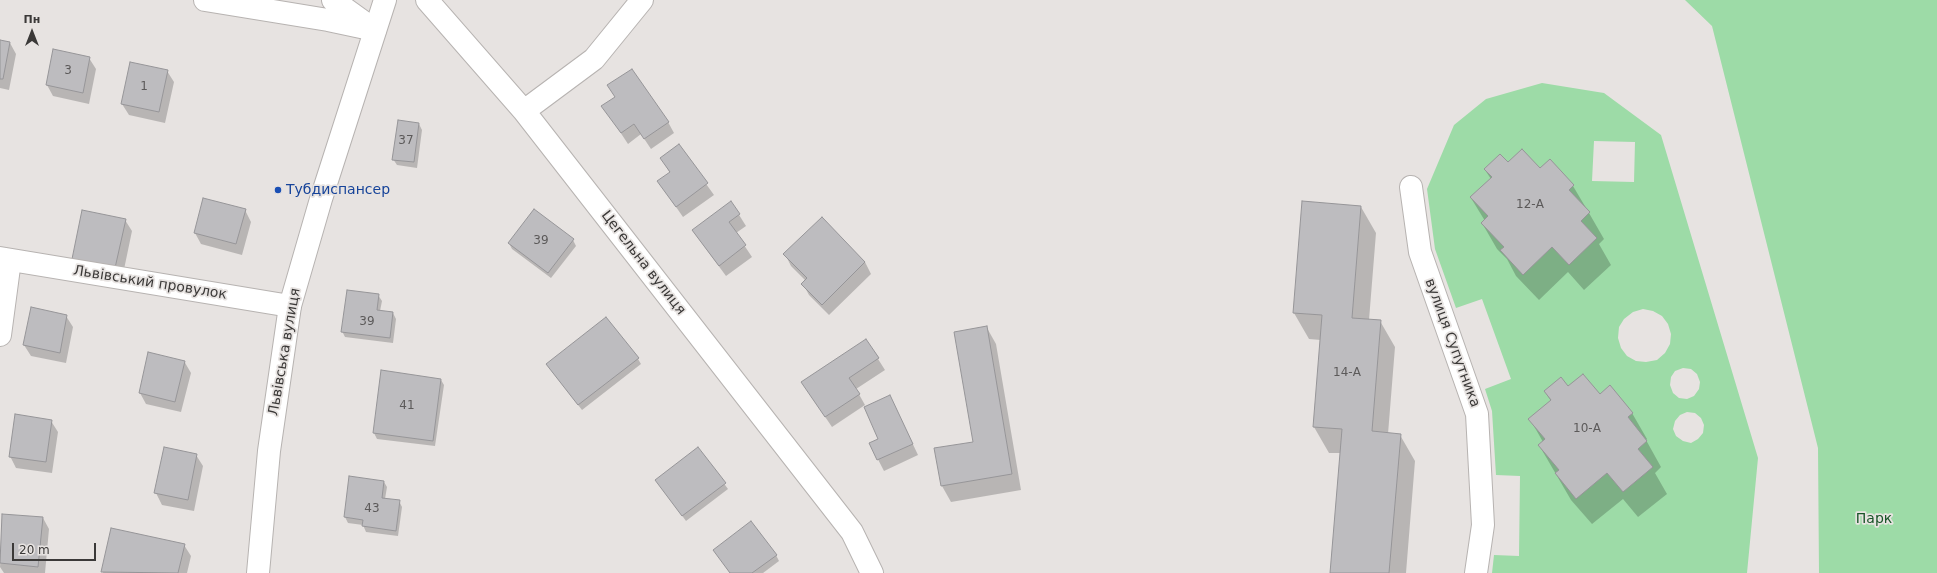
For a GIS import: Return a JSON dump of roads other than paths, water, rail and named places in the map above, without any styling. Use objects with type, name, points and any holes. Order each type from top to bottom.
[{"type":"street","points":[[205,0],[328,20],[375,30]]},
{"type":"street","points":[[333,0],[375,30]]},
{"type":"street","name":"Львівська вулиця","points":[[258,573],[269,451],[290,306],[321,199],[385,0]]},
{"type":"street","name":"Цегельна вулиця","points":[[427,0],[524,112],[852,532],[872,573]]},
{"type":"street","points":[[524,112],[594,59],[642,0]]},
{"type":"street","name":"вулиця Супутника","points":[[1411,187],[1420,252],[1477,414],[1482,525],[1476,573]]},
{"type":"street","name":"Львівський провулок","points":[[0,335],[5,259],[290,306]]},
{"type":"place","name":"Тубдиспансер","points":[[278,190]]},
{"type":"park label","name":"Парк","points":[[1874,519]]}]
